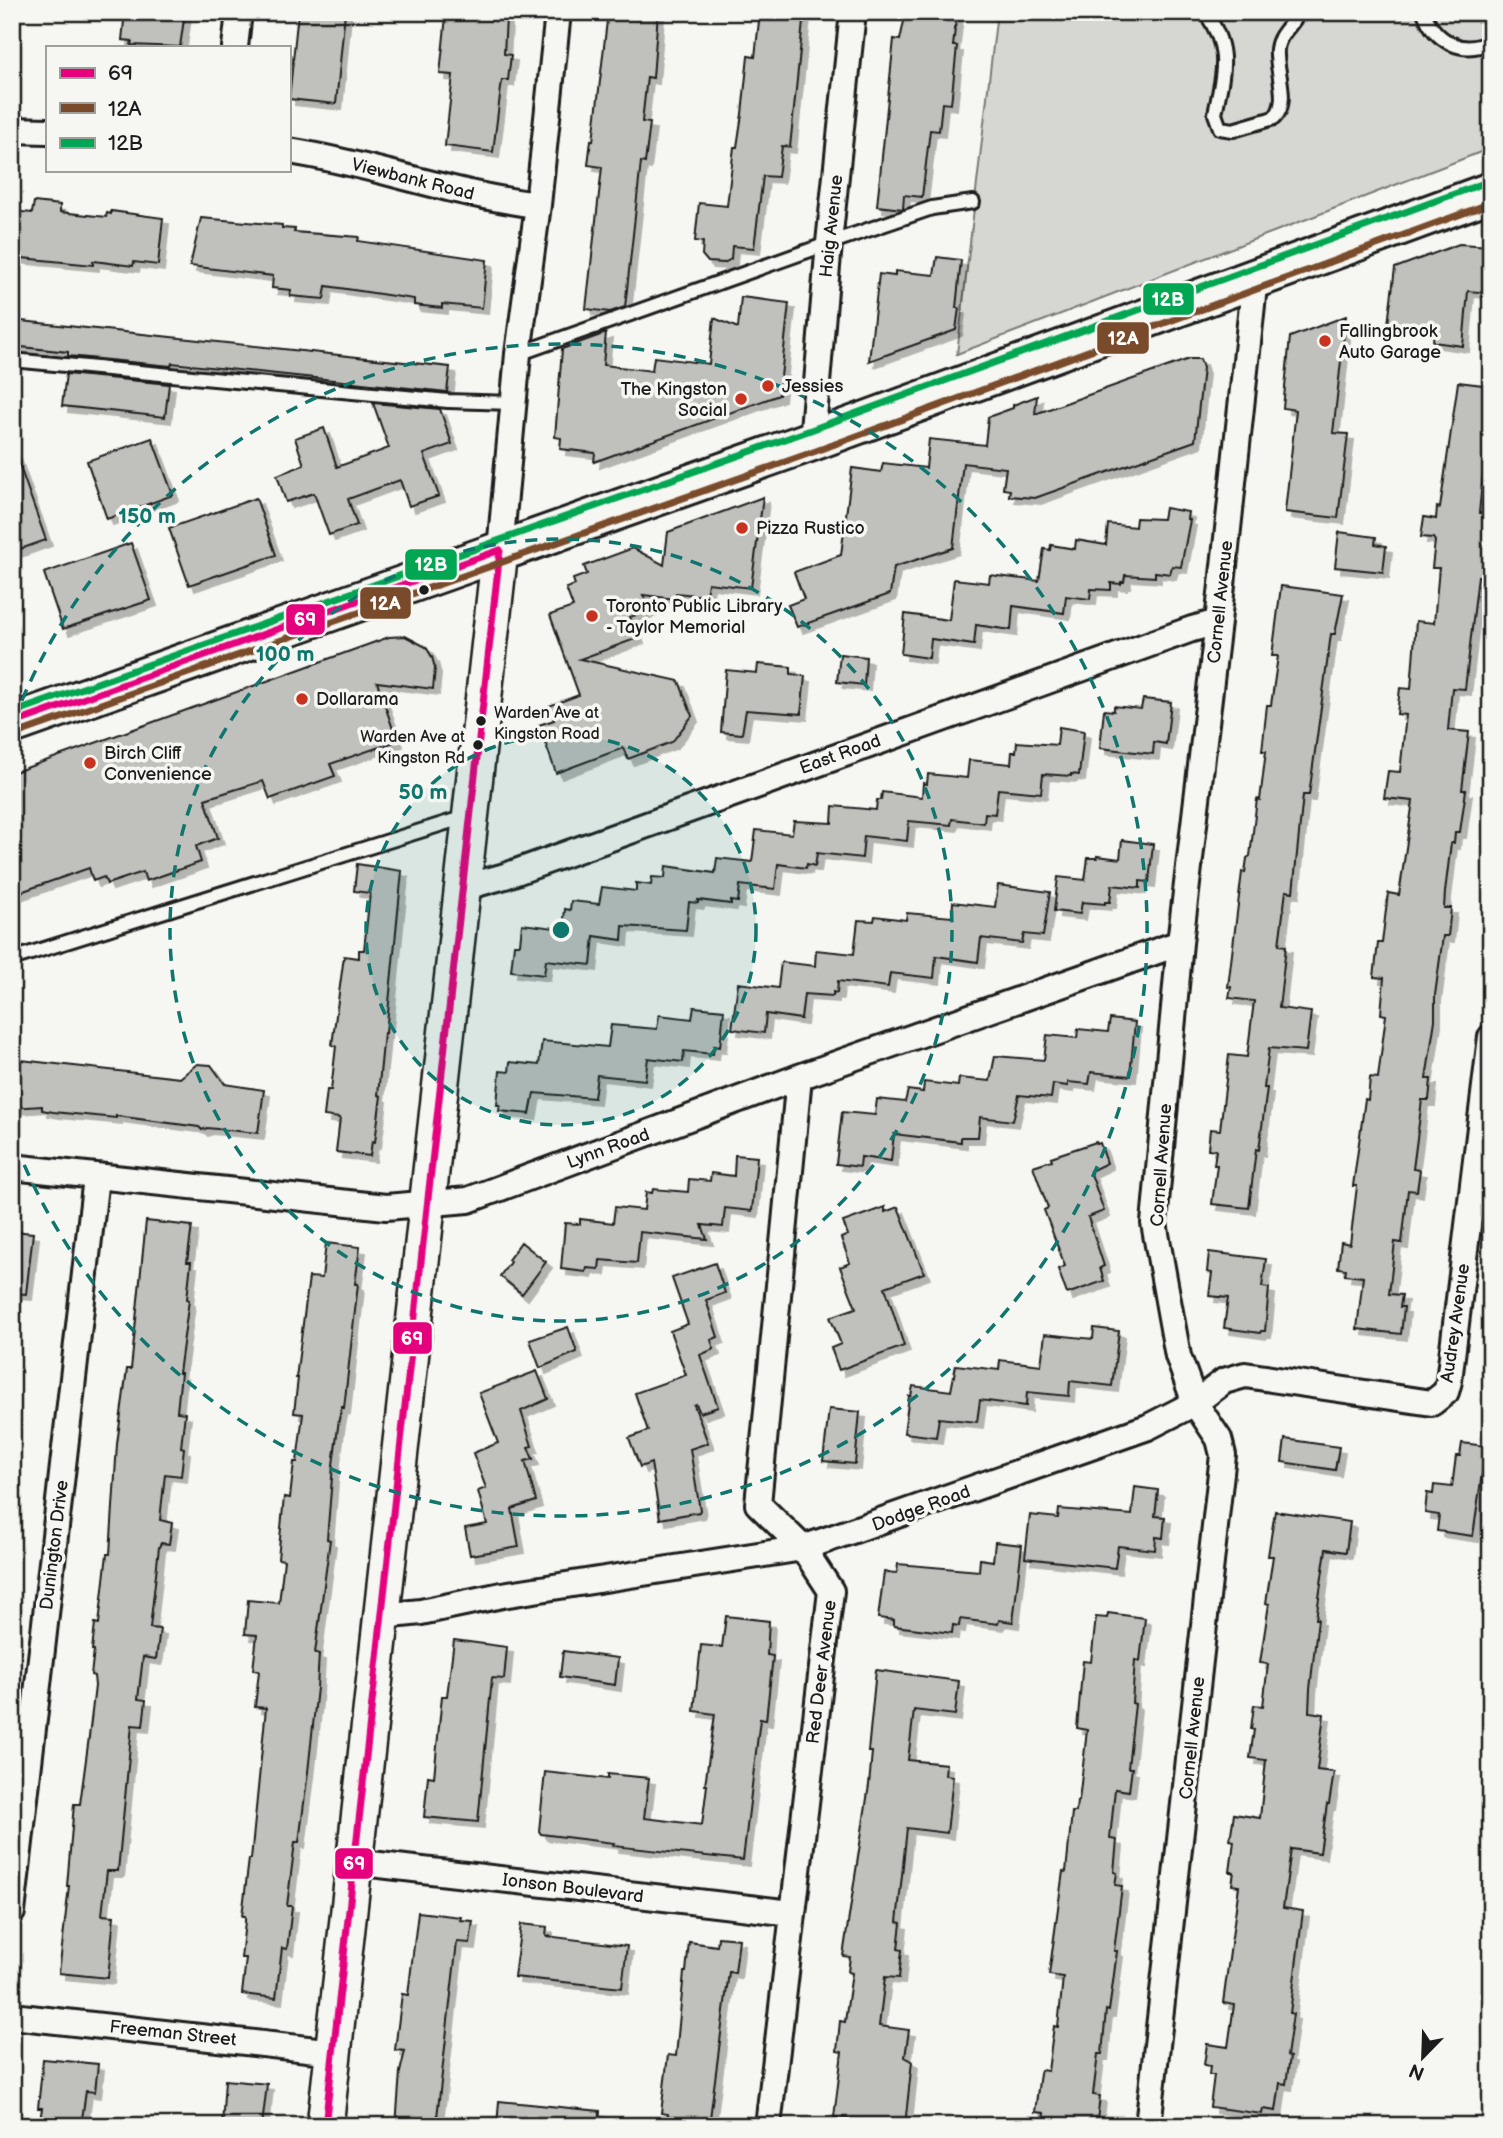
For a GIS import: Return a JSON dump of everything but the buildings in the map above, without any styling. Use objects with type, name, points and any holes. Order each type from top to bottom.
[{"type":"main road","points":[[12,724],[812,441],[1491,192]]},
{"type":"main road","points":[[325,2126],[500,550]]},
{"type":"street","points":[[235,46],[239,12]]},
{"type":"street","points":[[500,550],[517,354],[537,205],[558,12]]},
{"type":"street","name":"Haig Avenue","points":[[812,441],[853,12]]},
{"type":"street","points":[[12,130],[46,131]]},
{"type":"street","name":"Viewbank Road","points":[[290,151],[375,169],[502,201],[537,205]]},
{"type":"street","name":"Cornell Avenue","points":[[1148,2126],[1223,1455],[1219,1439],[1195,1403],[1177,1353],[1154,1223],[1180,943],[1255,277]]},
{"type":"street","name":"East Road","points":[[462,888],[505,876],[880,740],[1218,622]]},
{"type":"street","name":"Lynn Road","points":[[12,1167],[386,1207],[468,1200],[799,1077],[1180,943]]},
{"type":"street","name":"Audrey Avenue","points":[[1440,1398],[1446,1392],[1449,1381],[1491,1037]]},
{"type":"street","name":"Red Deer Avenue","points":[[768,2126],[831,1591],[803,1548],[758,1504],[799,1077]]},
{"type":"street","name":"Dunington Drive","points":[[12,1912],[96,1177]]},
{"type":"street","name":"Dodge Road","points":[[382,1616],[421,1612],[502,1595],[803,1548],[1148,1427],[1195,1403],[1224,1381],[1245,1375],[1422,1403],[1432,1403],[1440,1398]]},
{"type":"street","name":"Ionson Boulevard","points":[[354,1862],[792,1913]]},
{"type":"street","name":"Freeman Street","points":[[12,2016],[334,2052]]},
{"type":"lane","points":[[1205,12],[1218,33],[1225,63],[1215,114],[1220,128],[1233,130],[1278,115],[1282,95],[1277,49],[1281,36],[1299,12]]},
{"type":"lane","points":[[1423,12],[1435,31],[1449,43],[1466,49],[1478,48],[1491,41]]},
{"type":"lane","points":[[517,354],[932,208],[973,202]]},
{"type":"lane","points":[[12,360],[448,401],[513,403]]},
{"type":"lane","points":[[12,959],[472,815]]},
{"type":"shaded area","points":[[997,12],[1491,12],[1491,148],[957,354]]},
{"type":"transit line","name":"12B","points":[[12,713],[808,431],[1487,182]]},
{"type":"transit line","name":"12A","points":[[16,734],[816,451],[1491,203]]},
{"type":"transit line","name":"69","points":[[12,724],[500,550]]},
{"type":"transit line","name":"69","points":[[325,2126],[500,550]]},
{"type":"place","name":"Fallingbrook Auto Garage","points":[[1325,341]]},
{"type":"place","name":"Jessies","points":[[768,386]]},
{"type":"place","name":"The Kingston Social","points":[[741,399]]},
{"type":"place","name":"Pizza Rustico","points":[[742,528]]},
{"type":"place","name":"Toronto Public Library - Taylor Memorial","points":[[592,616]]},
{"type":"place","name":"Dollarama","points":[[302,699]]},
{"type":"place","name":"Warden Ave at Kingston Road","points":[[481,721]]},
{"type":"place","name":"Warden Ave at Kingston Rd","points":[[478,745]]},
{"type":"place","name":"Birch Cliff Convenience","points":[[90,763]]}]
